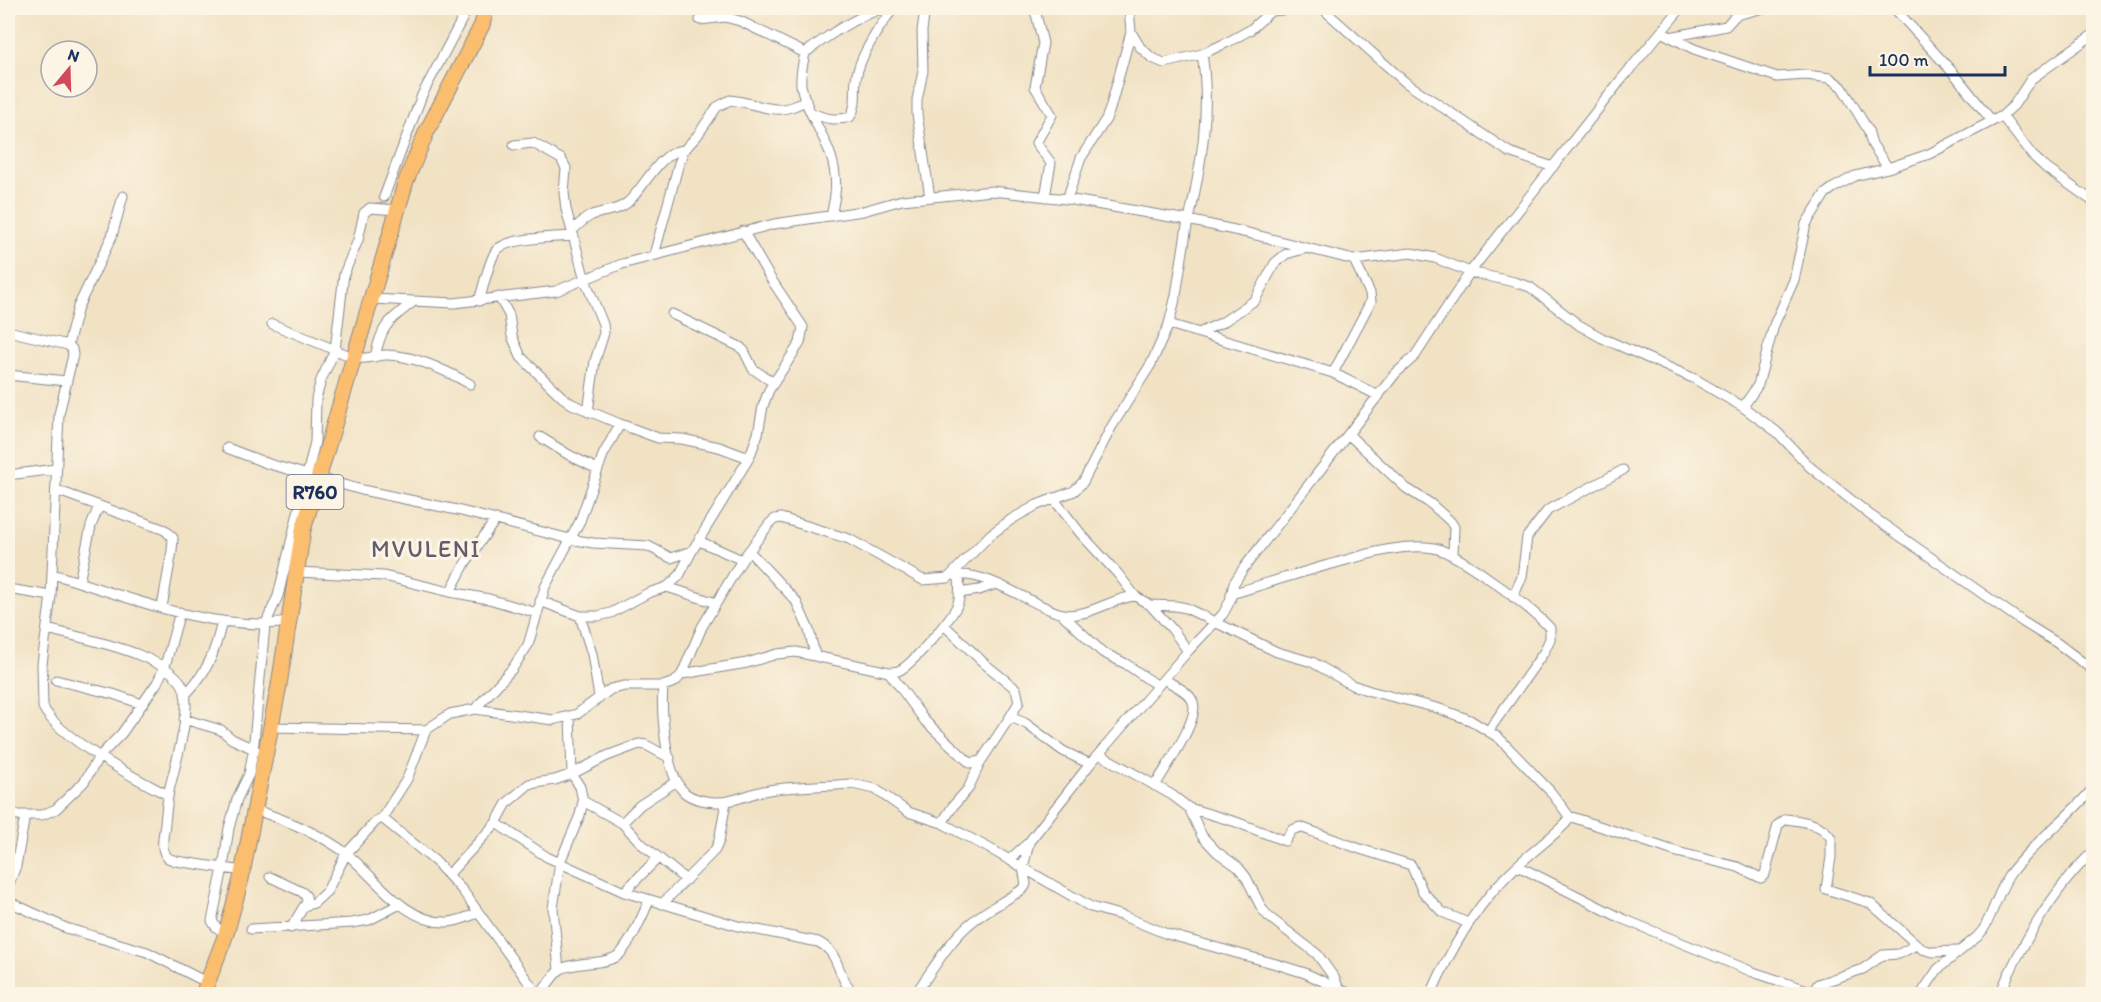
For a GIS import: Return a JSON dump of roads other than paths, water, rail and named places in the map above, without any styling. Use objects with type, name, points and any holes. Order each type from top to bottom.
[{"type":"main road","name":"R760","points":[[206,989],[226,934],[256,810],[259,751],[271,727],[296,572],[299,526],[313,477],[355,358],[372,299],[392,209],[426,133],[482,25],[486,8]]},
{"type":"street","points":[[313,477],[316,399],[321,380],[335,350],[344,274],[358,240],[364,213],[384,197],[422,95],[468,8]]},
{"type":"street","points":[[831,216],[836,191],[836,175],[825,138],[806,100],[801,83],[805,53],[826,37],[874,11],[886,8]]},
{"type":"street","points":[[812,113],[826,119],[838,120],[850,117],[856,104],[856,79],[861,60],[894,8]]},
{"type":"street","points":[[925,8],[922,31],[923,71],[916,114],[930,197]]},
{"type":"street","points":[[1032,8],[1043,43],[1035,87],[1052,115],[1036,143],[1052,163],[1046,197]]},
{"type":"street","points":[[1067,200],[1081,158],[1106,119],[1131,32],[1129,8]]},
{"type":"street","points":[[1131,32],[1140,47],[1158,62],[1164,63],[1202,54],[1250,30],[1271,11],[1324,8],[1404,82],[1509,152],[1553,167]]},
{"type":"street","points":[[1010,859],[1029,842],[1090,764],[1227,608],[1234,583],[1243,569],[1395,374],[1415,356],[1470,272],[1620,81],[1666,34],[1681,8]]},
{"type":"street","points":[[1666,34],[1726,27],[1736,15],[1764,8]]},
{"type":"street","points":[[1894,8],[1956,76],[1992,122]]},
{"type":"street","points":[[700,20],[726,17],[740,21],[805,53]]},
{"type":"street","points":[[1666,34],[1694,49],[1777,77],[1806,75],[1830,78],[1842,87],[1868,130],[1872,144],[1888,168]]},
{"type":"street","points":[[1743,407],[1758,386],[1774,325],[1794,280],[1806,224],[1825,194],[1856,176],[1929,154],[1992,122],[2014,105],[2031,79],[2094,34]]},
{"type":"street","points":[[948,578],[997,530],[1012,519],[1053,498],[1074,491],[1083,482],[1112,426],[1150,364],[1169,324],[1176,295],[1204,140],[1206,103],[1202,54]]},
{"type":"street","points":[[654,255],[684,150],[717,107],[730,100],[789,110],[806,100]]},
{"type":"street","points":[[2002,116],[2039,162],[2094,202]]},
{"type":"street","points":[[514,145],[532,143],[564,162],[566,168],[564,193],[566,209],[585,280],[603,324],[604,333],[595,361],[588,412]]},
{"type":"street","points":[[479,301],[494,255],[500,246],[574,233],[593,214],[610,212],[626,203],[648,176],[672,153],[684,150]]},
{"type":"street","points":[[372,299],[454,303],[556,291],[603,271],[743,231],[862,211],[902,200],[992,191],[1067,200],[1188,220],[1248,232],[1354,260],[1411,253],[1435,258],[1470,272],[1530,287],[1579,325],[1602,338],[1695,379],[1743,407],[1777,432],[1810,467],[1870,515],[2023,622],[2057,643],[2094,671]]},
{"type":"street","points":[[68,345],[78,307],[112,236],[123,196]]},
{"type":"street","points":[[384,197],[392,209]]},
{"type":"street","points":[[370,208],[392,209]]},
{"type":"street","points":[[540,601],[580,616],[598,616],[611,613],[648,593],[667,587],[679,576],[749,458],[758,434],[763,406],[774,383],[800,343],[803,327],[769,276],[743,231]]},
{"type":"street","points":[[1201,333],[1255,300],[1275,264],[1286,254],[1297,249],[1308,248]]},
{"type":"street","points":[[1333,373],[1371,301],[1370,293],[1354,260]]},
{"type":"street","points":[[499,297],[509,315],[520,357],[562,398],[588,412],[658,438],[682,439],[719,447],[749,458]]},
{"type":"street","points":[[375,357],[384,327],[389,320],[413,302]]},
{"type":"street","points":[[672,314],[740,347],[753,369],[774,383]]},
{"type":"street","points":[[272,324],[355,358],[364,359],[384,354],[402,356],[441,369],[470,384]]},
{"type":"street","points":[[1169,324],[1333,373],[1379,396]]},
{"type":"street","points":[[8,331],[68,345],[73,355],[59,414],[53,574],[42,664],[43,707],[46,713],[69,735],[99,757],[168,795]]},
{"type":"street","points":[[8,375],[66,381]]},
{"type":"street","points":[[475,709],[506,676],[528,645],[550,575],[580,521],[597,469],[620,424]]},
{"type":"street","points":[[1349,435],[1406,488],[1431,504],[1450,521],[1454,527],[1453,554]]},
{"type":"street","points":[[540,438],[597,469]]},
{"type":"street","points":[[227,448],[259,461],[313,477],[496,519],[570,539],[593,543],[648,546],[670,558],[692,551]]},
{"type":"street","points":[[8,476],[56,469]]},
{"type":"street","points":[[1513,597],[1522,577],[1527,537],[1548,510],[1623,470]]},
{"type":"street","points":[[56,490],[165,530],[173,538],[162,607]]},
{"type":"street","points":[[1053,498],[1135,596],[1150,605],[1188,651]]},
{"type":"street","points":[[79,582],[91,526],[99,506]]},
{"type":"street","points":[[271,727],[426,730],[450,714],[475,709],[553,720],[578,714],[611,689],[625,686],[663,686],[675,682],[682,674],[696,639],[742,560],[770,523],[781,518],[849,539],[923,580],[948,578],[959,574],[996,584],[1062,614],[1102,652],[1161,683],[1188,694],[1194,709],[1191,722],[1155,786]]},
{"type":"street","points":[[450,592],[466,562],[496,519]]},
{"type":"street","points":[[226,934],[212,921],[237,799],[259,751],[265,625],[278,596],[299,526]]},
{"type":"street","points":[[699,541],[742,560]]},
{"type":"street","points":[[1231,594],[1299,572],[1363,555],[1409,546],[1435,548],[1453,554],[1532,611],[1550,628],[1550,639],[1544,652],[1489,730]]},
{"type":"street","points":[[749,551],[796,601],[809,630],[815,655]]},
{"type":"street","points":[[296,572],[384,576],[489,599],[537,613]]},
{"type":"street","points":[[53,574],[162,607],[222,622],[265,625],[289,622]]},
{"type":"street","points":[[682,674],[796,652],[889,672],[898,671],[907,665],[944,625],[958,602],[959,574]]},
{"type":"street","points":[[679,576],[689,593]]},
{"type":"street","points":[[960,593],[996,584]]},
{"type":"street","points":[[667,587],[716,603]]},
{"type":"street","points":[[8,589],[51,596]]},
{"type":"street","points":[[1062,614],[1076,614],[1092,610],[1113,600],[1135,596]]},
{"type":"street","points":[[1150,605],[1186,608],[1277,652],[1312,662],[1352,685],[1437,708],[1470,720],[1499,738],[1550,791],[1569,816],[1677,852],[1738,867],[1761,878],[1765,874],[1782,821],[1786,819],[1802,821],[1822,828],[1831,838],[1831,857],[1826,889],[1870,903],[1916,945],[1927,951],[1958,951]]},
{"type":"street","points":[[8,814],[42,815],[56,809],[84,782],[99,757],[122,733],[157,683],[165,666],[180,612]]},
{"type":"street","points":[[580,616],[592,654],[599,697]]},
{"type":"street","points":[[185,695],[201,678],[211,661],[222,622]]},
{"type":"street","points":[[942,823],[952,806],[968,789],[973,767],[981,761],[1018,702],[1016,689],[944,625]]},
{"type":"street","points":[[47,629],[130,652],[165,666],[181,682],[185,695],[184,719],[168,795],[162,849],[168,858],[176,861],[243,871]]},
{"type":"street","points":[[889,672],[925,721],[973,767]]},
{"type":"street","points":[[56,680],[113,694],[142,704]]},
{"type":"street","points":[[663,686],[663,726],[670,758],[677,781],[684,792],[695,798],[726,802],[771,789],[865,785],[886,795],[908,812],[942,823],[1010,859],[1091,908],[1123,916],[1175,936],[1276,964],[1305,974],[1343,993]]},
{"type":"street","points":[[559,970],[554,908],[560,862],[583,801],[580,787],[572,774],[570,717]]},
{"type":"street","points":[[1010,717],[1025,723],[1063,751],[1090,764]]},
{"type":"street","points":[[184,719],[221,729],[232,739],[259,751]]},
{"type":"street","points":[[291,928],[304,906],[314,903],[327,891],[346,854],[376,820],[382,818],[407,779],[426,730]]},
{"type":"street","points":[[448,875],[496,823],[507,803],[529,784],[555,780],[572,774],[607,756],[639,744],[646,745],[670,758]]},
{"type":"street","points":[[1099,754],[1172,795],[1189,808],[1236,822],[1285,842],[1292,830],[1300,827],[1407,863],[1414,868],[1423,892],[1442,912],[1468,922]]},
{"type":"street","points":[[622,823],[640,805],[677,781]]},
{"type":"street","points":[[1922,994],[1938,969],[1977,938],[1983,930],[2013,870],[2035,846],[2078,807],[2093,788]]},
{"type":"street","points":[[583,801],[622,823],[658,858],[686,880]]},
{"type":"street","points":[[662,904],[715,850],[719,841],[726,802]]},
{"type":"street","points":[[1189,808],[1202,836],[1217,852],[1238,867],[1246,877],[1262,909],[1317,954],[1343,993]]},
{"type":"street","points":[[256,810],[300,826],[323,838],[346,854],[400,904],[428,918],[446,923],[478,912]]},
{"type":"street","points":[[8,886],[16,866],[25,816]]},
{"type":"street","points":[[1431,994],[1468,922],[1502,880],[1566,823],[1569,816]]},
{"type":"street","points":[[382,818],[419,847],[463,891],[539,994],[559,970],[620,955],[649,901]]},
{"type":"street","points":[[496,823],[547,857],[624,892],[738,926],[818,942],[832,951],[843,981],[854,994]]},
{"type":"street","points":[[228,837],[249,841]]},
{"type":"street","points":[[915,994],[964,928],[1024,888],[1026,884],[1023,868],[1029,842]]},
{"type":"street","points":[[2000,994],[2042,915],[2076,869],[2094,851]]},
{"type":"street","points":[[624,892],[658,858]]},
{"type":"street","points":[[1518,866],[1623,919],[1753,972],[1813,993],[1818,984],[1863,969],[1883,955],[1899,954],[1916,945]]},
{"type":"street","points":[[270,877],[302,892],[308,903]]},
{"type":"street","points":[[8,903],[15,904],[66,928],[147,952],[206,989]]},
{"type":"street","points":[[251,929],[352,923],[369,920],[400,904]]},
{"type":"district","name":"MVULENI","points":[[426,548]]}]
